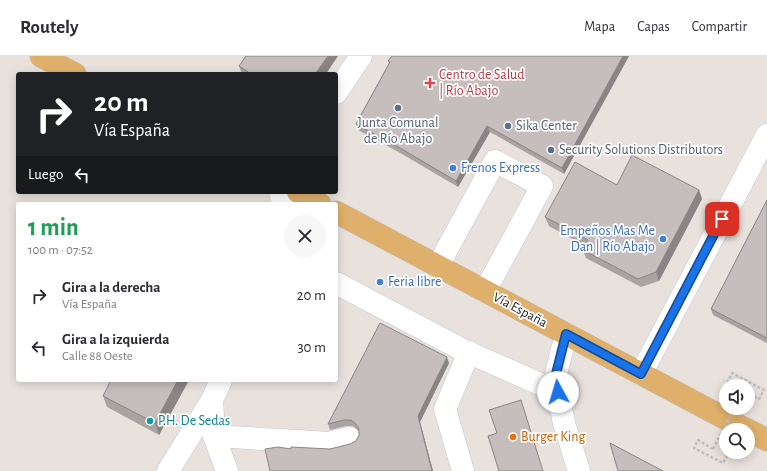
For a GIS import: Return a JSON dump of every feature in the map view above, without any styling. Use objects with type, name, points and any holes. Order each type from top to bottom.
[{"type":"main road","points":[[40,56],[71,72]]},
{"type":"main road","points":[[302,194],[316,202]]},
{"type":"main road","name":"Vía España","points":[[338,213],[735,423]]},
{"type":"main road","name":"Vía España","points":[[755,434],[767,440]]},
{"type":"street","points":[[338,90],[361,56]]},
{"type":"street","points":[[641,374],[767,135]]},
{"type":"street","points":[[438,266],[495,161],[542,186],[485,291]]},
{"type":"street","points":[[338,284],[469,352],[558,392]]},
{"type":"street","points":[[566,334],[555,378],[564,423],[579,471]]},
{"type":"street","points":[[463,471],[445,409],[469,352]]},
{"type":"street","points":[[168,471],[212,400],[220,382]]},
{"type":"street","points":[[212,400],[214,436],[227,471]]},
{"type":"street","points":[[214,436],[329,443],[349,438]]},
{"type":"path","points":[[732,374],[742,379]]},
{"type":"path","points":[[755,386],[764,390],[759,399],[755,397]]},
{"type":"path","points":[[719,439],[714,449],[698,440],[694,448],[723,463],[725,459]]},
{"type":"building","points":[[246,56],[328,56],[316,72],[248,72],[239,66]]},
{"type":"building","points":[[392,56],[623,56],[562,168],[487,126],[456,181],[356,124]]},
{"type":"building","points":[[632,155],[699,190],[656,272],[638,279],[583,250],[588,240],[545,217],[575,162],[617,185]]},
{"type":"building","points":[[767,200],[767,338],[711,309]]},
{"type":"building","points":[[380,323],[447,357],[418,416],[432,471],[270,471],[265,449],[278,447],[291,449],[291,447],[330,449],[356,441],[359,435],[359,429],[351,420],[328,424]]},
{"type":"building","name":"P.H. De Sedas","points":[[110,382],[177,382],[155,423],[103,396]]},
{"type":"building","name":"Burger King","points":[[521,400],[543,471],[499,471],[488,436],[497,433],[489,410]]},
{"type":"building","points":[[610,443],[663,471],[618,471]]},
{"type":"place","name":"Centro de Salud | Río Abajo","points":[[430,83]]},
{"type":"place","name":"Junta Comunal de Río Abajo","points":[[398,108]]},
{"type":"place","name":"Sika Center","points":[[508,126]]},
{"type":"place","name":"Security Solutions Distributors","points":[[551,150]]},
{"type":"place","name":"Frenos Express","points":[[453,168]]},
{"type":"place","name":"Empeños Mas Me Dan | Río Abajo","points":[[663,239]]},
{"type":"place","name":"Feria libre","points":[[380,282]]},
{"type":"place","name":"P.H. De Sedas","points":[[150,421]]},
{"type":"place","name":"Burger King","points":[[513,437]]},
{"type":"route","points":[[558,392],[555,378],[566,334],[641,374],[722,219]]}]
